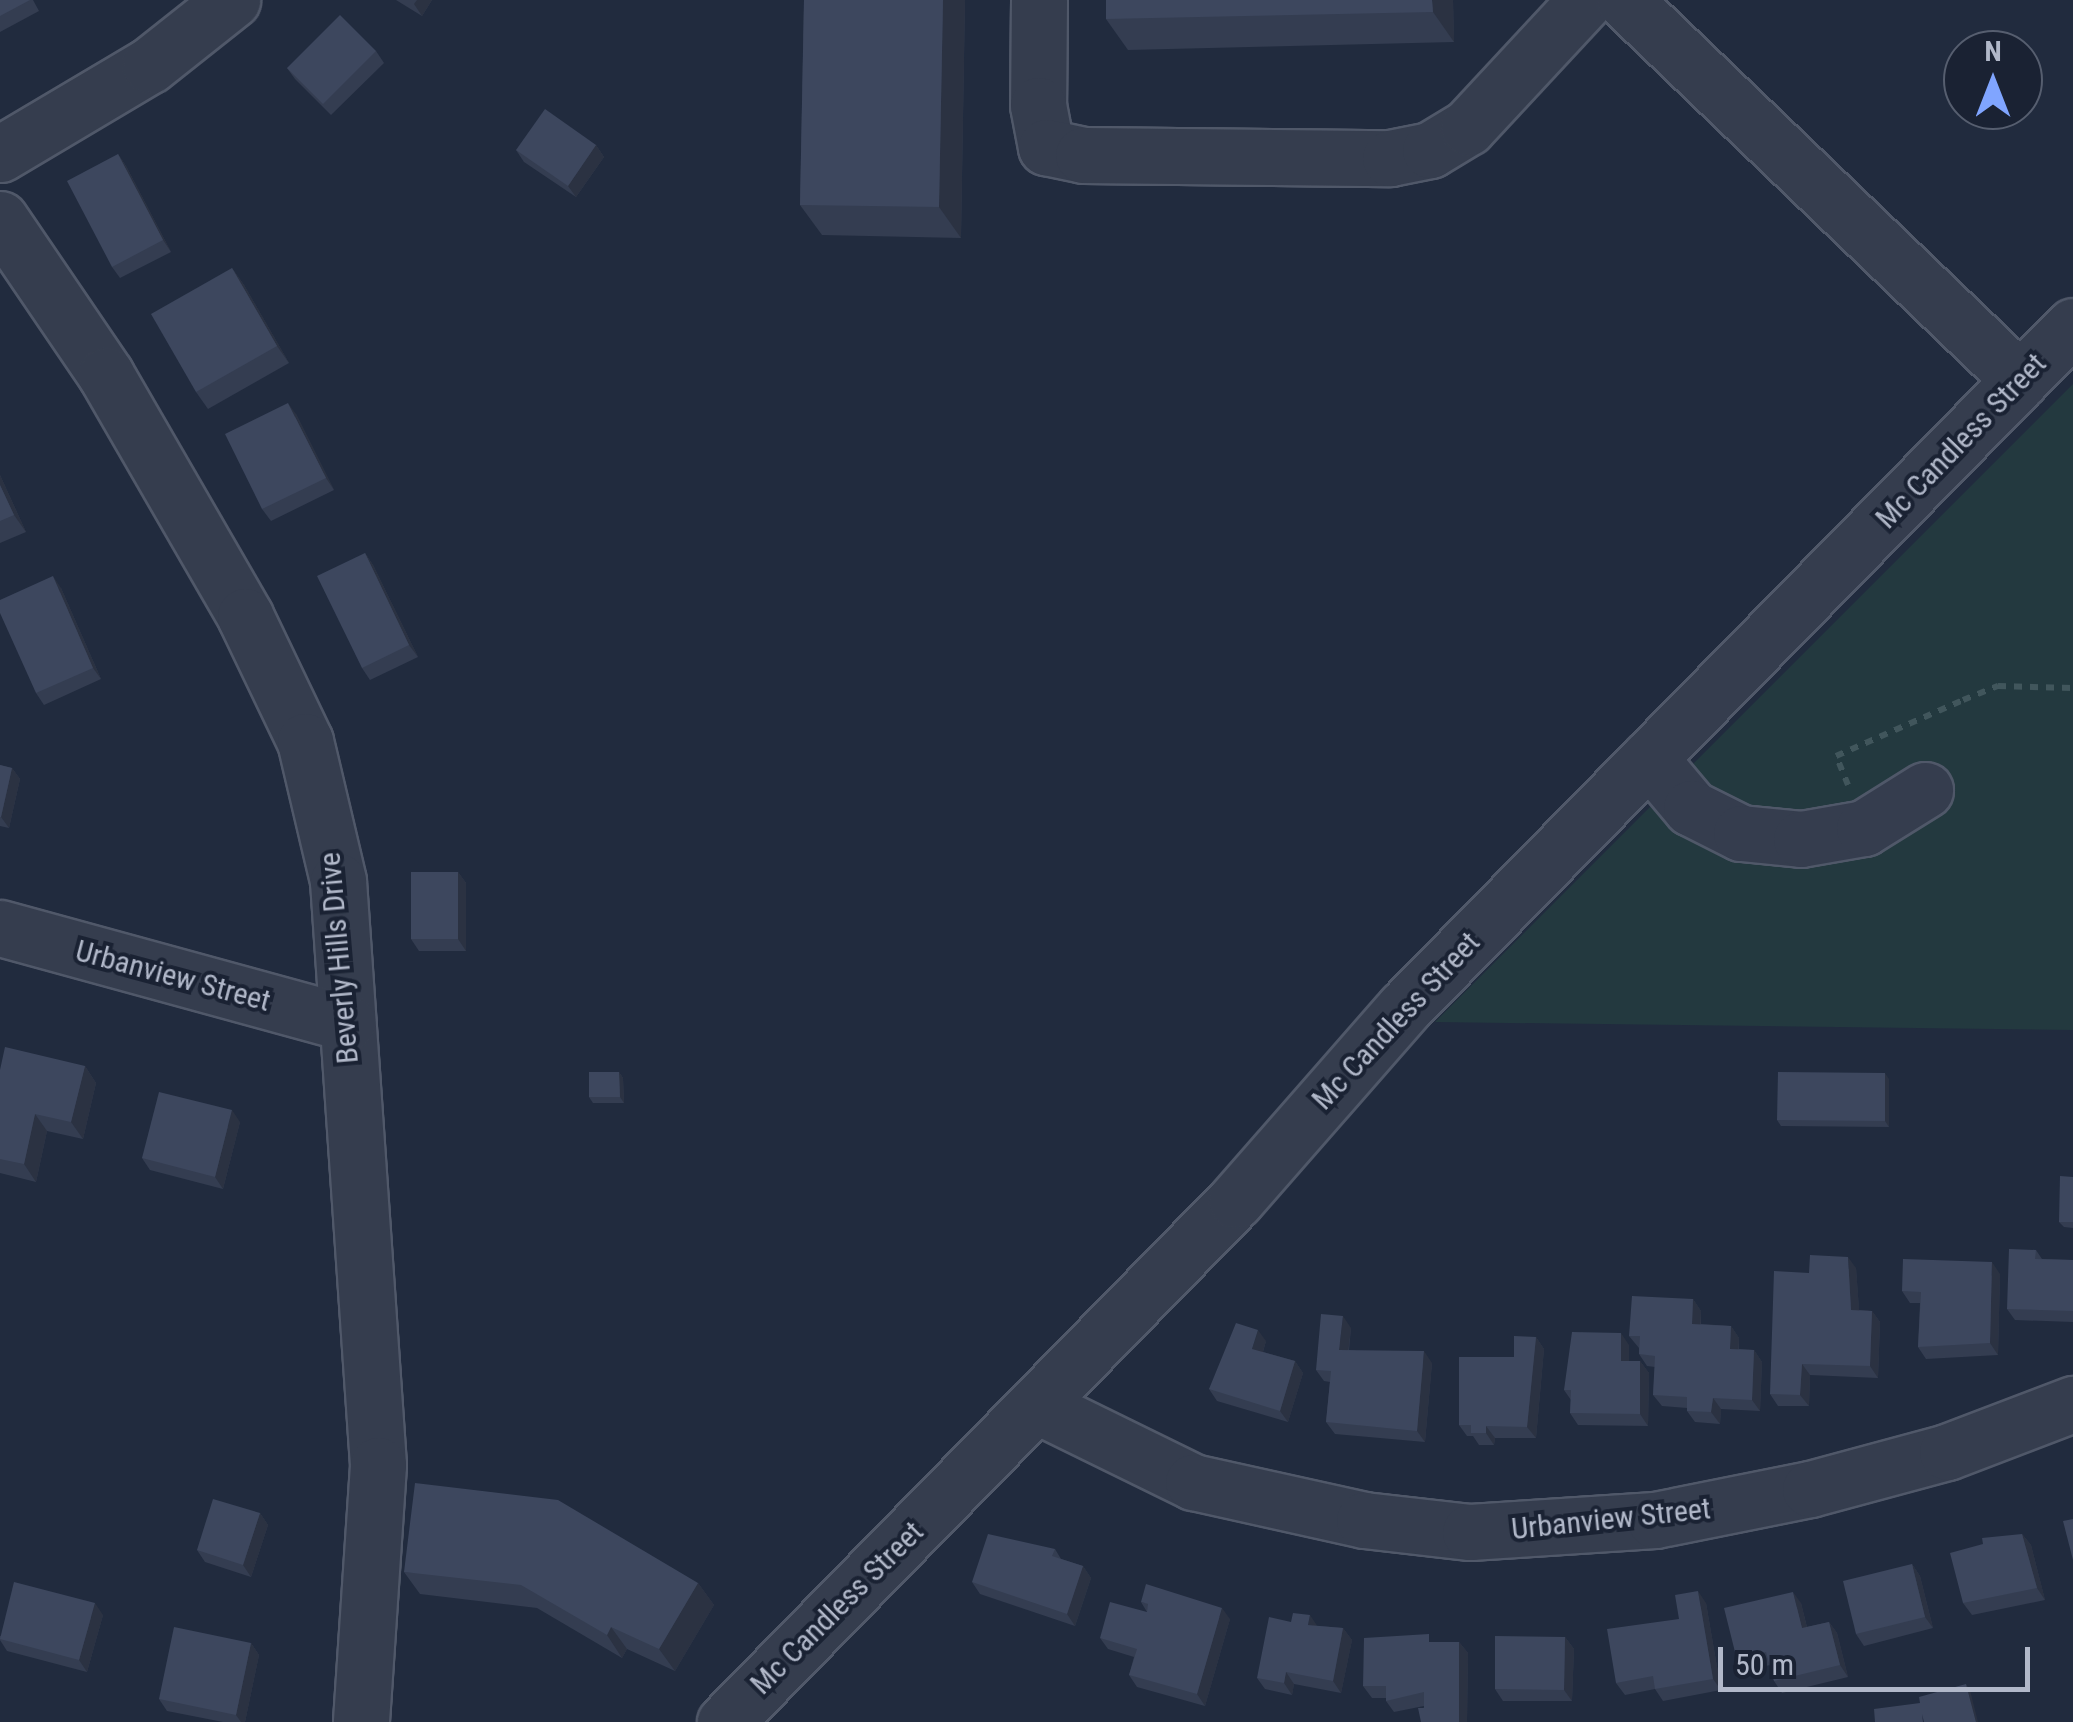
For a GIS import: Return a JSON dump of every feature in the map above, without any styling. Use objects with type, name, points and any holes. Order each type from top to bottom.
[{"type":"street","points":[[0,154],[150,65],[232,0]]},
{"type":"street","points":[[1039,0],[1038,105],[1046,147],[1083,155],[1390,158],[1430,150],[1468,127],[1586,0]]},
{"type":"street","points":[[1632,7],[2020,380]]},
{"type":"street","name":"Beverly Hills Drive","points":[[0,219],[106,375],[245,616],[304,741],[338,880],[378,1466],[361,1722]]},
{"type":"street","name":"Mc Candless Street","points":[[724,1722],[1236,1200],[1404,1008],[2073,326]]},
{"type":"street","points":[[1649,758],[1691,808],[1741,833],[1801,839],[1864,828],[1925,790]]},
{"type":"street","name":"Urbanview Street","points":[[0,928],[347,1024]]},
{"type":"street","name":"Urbanview Street","points":[[1036,1405],[1194,1482],[1364,1520],[1470,1532],[1654,1520],[1810,1489],[1947,1452],[2073,1404]]},
{"type":"path","points":[[1864,828],[1836,756],[1998,686],[2073,688]]},
{"type":"green space","points":[[2073,384],[2073,1030],[1435,1022]]},
{"type":"building","points":[[0,0],[30,0],[0,16]]},
{"type":"building","points":[[804,0],[943,0],[939,207],[800,205]]},
{"type":"building","points":[[1106,0],[1432,0],[1433,12],[1106,19]]},
{"type":"building","points":[[340,15],[376,51],[323,104],[287,68]]},
{"type":"building","points":[[545,109],[596,145],[568,186],[516,150]]},
{"type":"building","points":[[118,154],[163,240],[112,267],[67,181]]},
{"type":"building","points":[[232,268],[277,346],[196,392],[151,314]]},
{"type":"building","points":[[288,403],[326,478],[262,509],[225,434]]},
{"type":"building","points":[[0,485],[14,515],[0,521]]},
{"type":"building","points":[[365,553],[409,645],[362,668],[317,576]]},
{"type":"building","points":[[53,576],[93,668],[36,693],[0,613],[0,600]]},
{"type":"building","points":[[0,765],[12,768],[1,817],[0,817]]},
{"type":"building","points":[[411,872],[458,872],[458,939],[411,939]]},
{"type":"building","points":[[5,1047],[85,1066],[71,1122],[35,1114],[24,1164],[0,1159],[0,1070]]},
{"type":"building","points":[[589,1072],[619,1072],[620,1097],[589,1097]]},
{"type":"building","points":[[1778,1072],[1885,1073],[1885,1121],[1777,1120]]},
{"type":"building","points":[[159,1092],[232,1110],[215,1177],[142,1158]]},
{"type":"building","points":[[2060,1176],[2073,1177],[2073,1222],[2059,1222]]},
{"type":"building","points":[[2009,1249],[2036,1250],[2035,1259],[2073,1260],[2073,1311],[2007,1309]]},
{"type":"building","points":[[1810,1255],[1848,1257],[1851,1310],[1872,1311],[1870,1366],[1802,1364],[1800,1395],[1770,1394],[1774,1271],[1809,1273]]},
{"type":"building","points":[[1903,1259],[1992,1262],[1990,1343],[1918,1347],[1921,1292],[1902,1291]]},
{"type":"building","points":[[1632,1296],[1693,1299],[1692,1324],[1731,1326],[1730,1349],[1754,1350],[1752,1400],[1713,1398],[1711,1412],[1687,1411],[1687,1397],[1653,1395],[1655,1356],[1639,1354],[1640,1336],[1629,1336]]},
{"type":"building","points":[[1321,1314],[1343,1316],[1339,1350],[1424,1351],[1417,1431],[1326,1422],[1331,1371],[1316,1370]]},
{"type":"building","points":[[1236,1323],[1258,1330],[1252,1349],[1295,1361],[1280,1411],[1209,1389]]},
{"type":"building","points":[[1572,1332],[1621,1333],[1621,1361],[1640,1361],[1640,1414],[1570,1413],[1571,1390],[1564,1390]]},
{"type":"building","points":[[1514,1336],[1536,1337],[1527,1427],[1486,1426],[1486,1433],[1471,1433],[1471,1425],[1459,1425],[1459,1357],[1514,1357]]},
{"type":"building","points":[[415,1483],[558,1500],[698,1583],[659,1649],[611,1627],[607,1635],[521,1585],[404,1572]]},
{"type":"building","points":[[213,1499],[260,1513],[243,1565],[197,1550]]},
{"type":"building","points":[[2073,1519],[2073,1560],[2063,1521]]},
{"type":"building","points":[[988,1534],[1055,1549],[1052,1556],[1083,1566],[1067,1614],[972,1582]]},
{"type":"building","points":[[2022,1534],[2037,1588],[1963,1603],[1950,1553],[1983,1544],[1982,1538]]},
{"type":"building","points":[[1912,1564],[1925,1617],[1856,1634],[1843,1581]]},
{"type":"building","points":[[14,1582],[95,1603],[79,1660],[0,1639]]},
{"type":"building","points":[[1146,1584],[1222,1608],[1197,1694],[1129,1675],[1137,1649],[1100,1638],[1110,1602],[1147,1612],[1148,1604],[1141,1602]]},
{"type":"building","points":[[1698,1591],[1713,1679],[1655,1689],[1653,1676],[1616,1683],[1607,1629],[1679,1619],[1675,1595]]},
{"type":"building","points":[[1793,1592],[1802,1628],[1829,1622],[1840,1665],[1774,1681],[1766,1652],[1737,1660],[1724,1608]]},
{"type":"building","points":[[1293,1613],[1310,1615],[1308,1625],[1343,1628],[1333,1681],[1286,1672],[1284,1683],[1257,1678],[1269,1617],[1291,1622]]},
{"type":"building","points":[[174,1627],[251,1643],[236,1715],[159,1699]]},
{"type":"building","points":[[1429,1634],[1429,1642],[1459,1642],[1459,1722],[1421,1722],[1418,1708],[1424,1708],[1424,1692],[1386,1701],[1386,1686],[1363,1686],[1364,1638]]},
{"type":"building","points":[[1495,1636],[1565,1637],[1564,1690],[1495,1689]]},
{"type":"building","points":[[1966,1684],[1976,1722],[1924,1722],[1922,1714],[1923,1722],[1875,1722],[1874,1709],[1920,1703],[1919,1697]]}]
